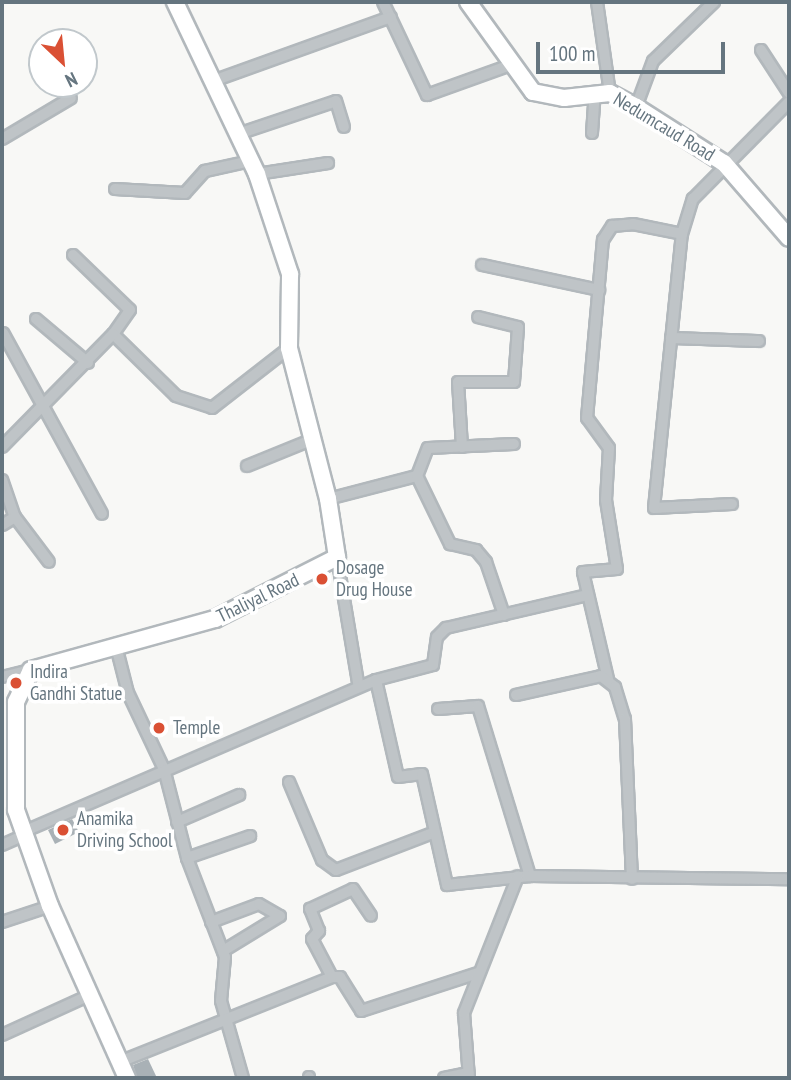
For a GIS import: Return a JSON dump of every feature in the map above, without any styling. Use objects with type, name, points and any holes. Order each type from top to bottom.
[{"type":"street","points":[[176,2],[254,167],[290,274],[289,348],[328,499],[358,684]]},
{"type":"street","points":[[383,2],[427,95],[513,64]]},
{"type":"street","name":"Nedumcaud Road","points":[[468,2],[539,95],[603,93],[636,107],[724,163],[789,238]]},
{"type":"street","points":[[592,133],[603,93],[597,2]]},
{"type":"street","points":[[636,107],[653,61],[710,3]]},
{"type":"street","points":[[213,80],[390,17]]},
{"type":"street","points":[[761,50],[789,93]]},
{"type":"street","points":[[2,139],[71,98]]},
{"type":"street","points":[[238,134],[336,101],[344,127]]},
{"type":"street","points":[[732,504],[654,508],[682,234],[694,199],[724,163],[789,102]]},
{"type":"street","points":[[115,189],[185,193],[205,171],[328,163]]},
{"type":"street","points":[[632,879],[625,719],[608,679],[583,572],[617,569],[606,500],[609,448],[587,418],[603,240],[612,226],[682,234]]},
{"type":"street","points":[[2,447],[88,363],[130,310],[73,255]]},
{"type":"street","points":[[482,265],[599,290]]},
{"type":"street","points":[[462,447],[458,382],[514,382],[518,327],[478,317]]},
{"type":"street","points":[[37,319],[88,363]]},
{"type":"street","points":[[3,333],[102,514]]},
{"type":"street","points":[[113,334],[176,396],[204,408],[226,400],[289,348]]},
{"type":"street","points":[[671,338],[759,341]]},
{"type":"street","points":[[247,466],[313,439]]},
{"type":"street","points":[[504,615],[485,562],[476,550],[450,544],[417,476],[428,448],[514,444]]},
{"type":"street","points":[[328,499],[417,476]]},
{"type":"street","points":[[2,480],[15,517],[49,562]]},
{"type":"street","points":[[2,524],[15,517]]},
{"type":"street","name":"Thaliyal Road","points":[[31,670],[259,602],[337,557]]},
{"type":"street","points":[[2,845],[164,769],[358,684],[433,665],[437,637],[446,628],[588,595]]},
{"type":"street","points":[[116,646],[128,693],[164,769],[187,858],[223,951],[226,1018],[243,1078]]},
{"type":"street","points":[[2,677],[31,670]]},
{"type":"street","points":[[31,670],[16,702],[12,733],[16,810],[50,906],[122,1061],[127,1078]]},
{"type":"street","points":[[516,695],[608,679]]},
{"type":"street","points":[[376,680],[398,777],[422,774],[430,834],[447,885],[518,876],[789,879]]},
{"type":"street","points":[[438,709],[478,706],[530,876]]},
{"type":"street","points":[[289,782],[322,860],[344,868],[430,834]]},
{"type":"street","points":[[177,822],[239,795]]},
{"type":"street","points":[[187,858],[250,836]]},
{"type":"street","points":[[344,868],[370,916]]},
{"type":"street","points":[[444,1078],[468,1076],[462,1029],[478,973],[518,876]]},
{"type":"street","points":[[332,977],[312,939],[319,931],[310,909],[353,889]]},
{"type":"street","points":[[212,922],[259,904],[280,916],[223,951]]},
{"type":"street","points":[[2,922],[50,906]]},
{"type":"street","points":[[122,1061],[332,977],[340,977],[361,1011],[478,973]]},
{"type":"street","points":[[2,1035],[92,994]]},
{"type":"building","name":"Anamika Driving School","points":[[72,819],[79,832],[55,844],[48,830]]},
{"type":"building","points":[[148,1059],[157,1078],[137,1078],[133,1065]]},
{"type":"place","name":"Dosage Drug House","points":[[322,579]]},
{"type":"place","name":"Indira Gandhi Statue","points":[[16,683]]},
{"type":"place","name":"Temple","points":[[159,728]]},
{"type":"place","name":"Anamika Driving School","points":[[63,830]]}]
